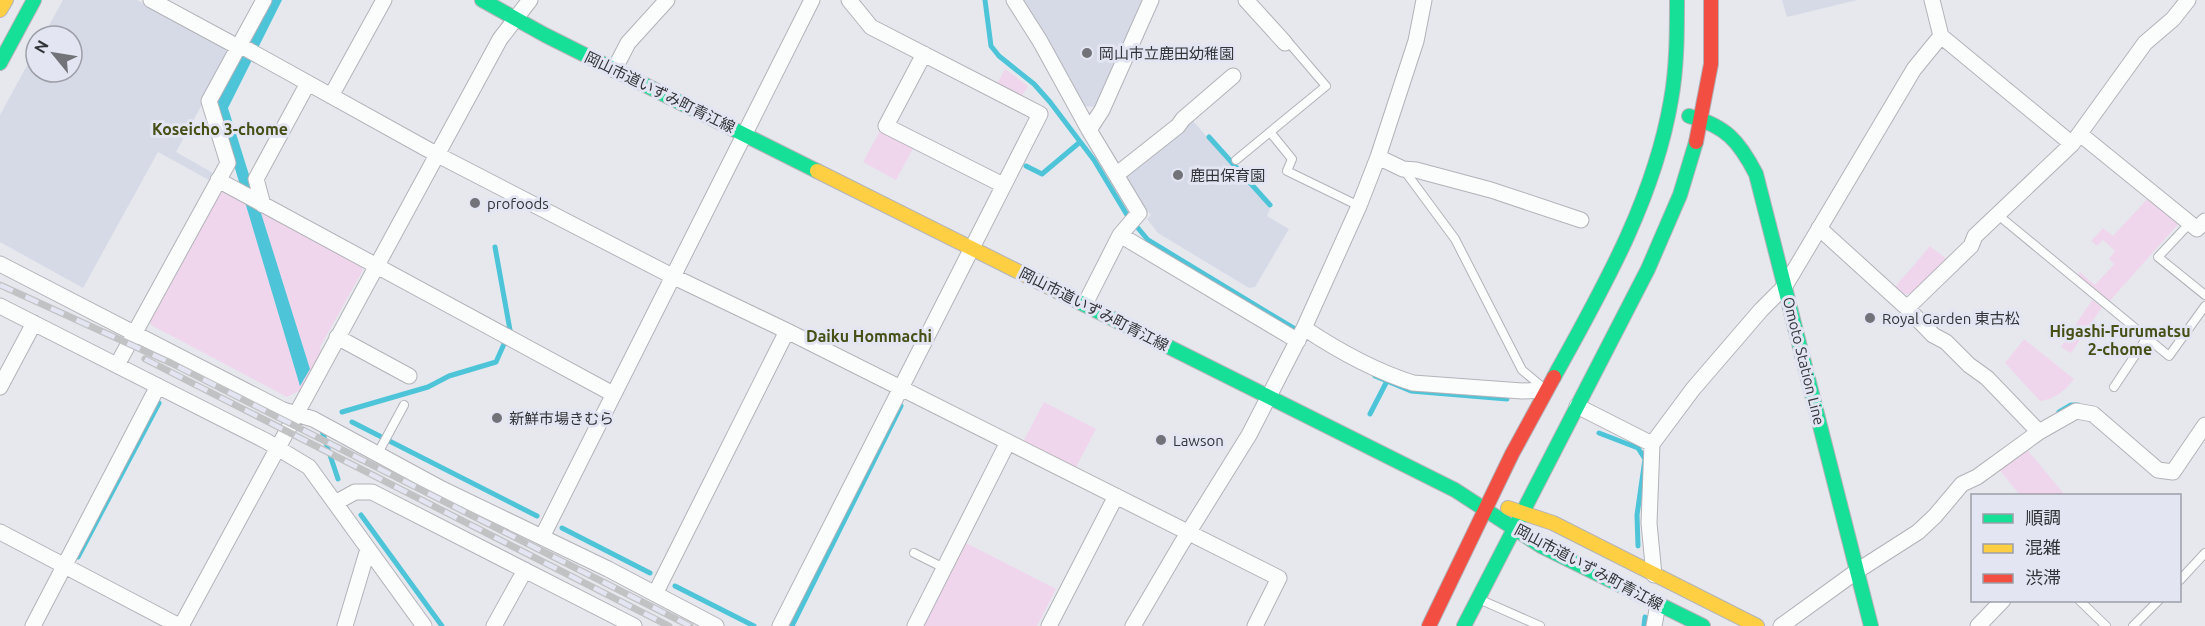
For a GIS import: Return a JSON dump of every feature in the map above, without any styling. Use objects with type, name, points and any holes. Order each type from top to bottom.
[{"type":"street","points":[[0,10],[6,0]]},
{"type":"street","points":[[0,63],[34,0]]},
{"type":"street","points":[[151,0],[246,49],[436,154],[672,276],[788,331],[1279,578],[1256,626]]},
{"type":"street","points":[[117,365],[133,332],[228,163],[209,101],[246,49],[264,0]]},
{"type":"street","points":[[331,96],[384,0]]},
{"type":"street","name":"岡山市道いずみ町青江線","points":[[482,0],[614,70],[1455,490],[1488,506],[1522,513],[1553,523],[1757,626]]},
{"type":"street","points":[[0,532],[180,626],[500,39],[530,0]]},
{"type":"street","points":[[614,70],[628,43],[667,0]]},
{"type":"street","points":[[542,537],[812,0]]},
{"type":"street","points":[[780,626],[1040,114],[871,27],[849,0]]},
{"type":"street","points":[[1014,0],[1139,213],[1128,226],[1085,304]]},
{"type":"street","points":[[1089,130],[1102,110],[1151,0]]},
{"type":"street","points":[[1246,0],[1285,43]]},
{"type":"street","points":[[1429,626],[1546,390],[1638,213],[1656,163],[1669,112],[1677,62],[1677,0]]},
{"type":"street","points":[[1464,626],[1671,221],[1689,171],[1702,119],[1711,63],[1711,0]]},
{"type":"street","points":[[1932,0],[1941,36],[2191,225]]},
{"type":"street","points":[[1907,308],[1971,246],[1975,236],[2076,139],[2145,43],[2173,19],[2188,0]]},
{"type":"street","points":[[1133,626],[1188,533],[1230,470],[1301,334],[1359,206],[1378,157],[1416,41],[1421,1]]},
{"type":"street","points":[[1654,575],[1649,523],[1652,444],[1693,389],[1761,310],[1785,286],[1914,69],[1941,36]]},
{"type":"street","points":[[924,54],[886,126],[1003,184]]},
{"type":"street","points":[[1116,175],[1178,126],[1183,119],[1233,76]]},
{"type":"street","points":[[261,204],[256,179],[308,83]]},
{"type":"street","name":"Omoto Station Line","points":[[1669,112],[1702,119],[1728,133],[1743,149],[1756,174],[1871,626]]},
{"type":"street","points":[[1378,157],[1403,169],[1416,170],[1491,190],[1581,220]]},
{"type":"street","points":[[218,180],[375,267],[614,394]]},
{"type":"street","points":[[1128,226],[1301,334],[1324,341],[1398,378],[1413,383],[1522,391],[1546,390]]},
{"type":"street","points":[[1819,228],[1933,334],[1946,342],[1969,365],[1987,378],[2039,432]]},
{"type":"street","points":[[0,264],[283,410],[383,444],[442,489],[716,626]]},
{"type":"street","points":[[0,306],[278,448],[309,467],[424,626]]},
{"type":"street","points":[[0,387],[34,323]]},
{"type":"street","points":[[655,594],[788,331]]},
{"type":"street","points":[[338,337],[409,376]]},
{"type":"street","points":[[33,626],[158,386]]},
{"type":"street","points":[[1577,406],[1652,444]]},
{"type":"street","points":[[1781,626],[1857,571],[1918,532],[1962,484],[2000,462],[2039,432],[2066,415],[2076,411],[2092,414],[2158,471],[2173,472],[2205,425]]},
{"type":"street","points":[[915,626],[1008,442]]},
{"type":"street","points":[[335,503],[355,492],[372,492],[525,570],[617,622],[634,626]]},
{"type":"street","points":[[1049,626],[1116,496]]},
{"type":"street","name":"岡山市道いずみ町青江線","points":[[1488,506],[1514,529],[1541,546],[1703,626]]},
{"type":"street","points":[[345,626],[368,549]]},
{"type":"street","points":[[494,626],[525,570]]},
{"type":"street","points":[[1978,626],[2001,602]]},
{"type":"street","points":[[1654,626],[1658,604]]},
{"type":"lane","points":[[1236,160],[1326,86],[1290,44],[1285,43]]},
{"type":"lane","points":[[1270,132],[1292,159],[1287,171],[1359,206]]},
{"type":"lane","points":[[1403,169],[1455,239],[1522,370],[1546,390]]},
{"type":"lane","points":[[1998,215],[2169,356],[2205,306]]},
{"type":"lane","points":[[2191,225],[2158,256],[2205,295]]},
{"type":"lane","points":[[2114,387],[2146,339]]},
{"type":"lane","points":[[383,444],[404,405]]},
{"type":"lane","points":[[914,553],[944,568]]},
{"type":"lane","points":[[2181,579],[2205,554]]},
{"type":"lane","points":[[1478,599],[1540,626]]},
{"type":"lane","points":[[2081,602],[2106,626]]},
{"type":"lane","points":[[2133,626],[2157,602]]},
{"type":"shaded area","points":[[63,0],[137,0],[225,48],[228,57],[176,152],[213,173],[209,180],[158,152],[83,288],[0,242],[0,115],[24,71],[24,84],[84,84],[84,24],[50,24]]},
{"type":"shaded area","name":"岡山市立鹿田幼稚園","points":[[1023,0],[1144,0],[1096,107],[1085,106]]},
{"type":"shaded area","points":[[1782,0],[1857,0],[1787,17]]},
{"type":"shaded area","points":[[1005,69],[1028,86],[1021,97],[997,84]]},
{"type":"shaded area","points":[[1193,121],[1270,209],[1267,216],[1289,229],[1255,287],[1249,288],[1158,233],[1147,219],[1151,215],[1131,183],[1124,177]]},
{"type":"shaded area","points":[[881,129],[914,147],[896,180],[863,162]]},
{"type":"shaded area","points":[[217,187],[359,263],[363,270],[320,347],[321,352],[299,391],[287,397],[151,325],[149,314]]},
{"type":"shaded area","points":[[2149,197],[2179,223],[2108,303],[2076,277],[2080,272],[2095,285],[2114,264],[2109,259],[2115,251],[2103,240],[2097,246],[2091,241],[2103,228],[2113,236]]},
{"type":"shaded area","points":[[1930,246],[1948,260],[1914,294],[1903,294],[1895,287]]},
{"type":"shaded area","points":[[2092,300],[2102,307],[2071,353],[2061,347]]},
{"type":"shaded area","points":[[2024,339],[2074,379],[2063,391],[2040,401],[2005,363]]},
{"type":"shaded area","points":[[1044,402],[1096,429],[1075,469],[1023,442]]},
{"type":"shaded area","points":[[2024,446],[2064,494],[2019,494],[1998,468]]},
{"type":"shaded area","points":[[966,543],[1056,589],[1037,626],[923,626]]},
{"type":"water","points":[[271,0],[282,0],[228,108],[310,369],[300,386],[216,105]]},
{"type":"waterway","points":[[985,0],[991,46],[999,56],[1034,84],[1050,102],[1094,160],[1127,215],[1148,240],[1300,332]]},
{"type":"waterway","points":[[1209,137],[1270,205]]},
{"type":"waterway","points":[[1026,166],[1042,174],[1080,142]]},
{"type":"waterway","points":[[495,247],[510,330]]},
{"type":"waterway","points":[[342,412],[428,387],[449,376],[496,362],[504,344]]},
{"type":"waterway","points":[[1375,376],[1411,391],[1507,399]]},
{"type":"waterway","points":[[1370,414],[1387,381]]},
{"type":"waterway","points":[[78,557],[159,403]]},
{"type":"waterway","points":[[2059,412],[2071,405],[2078,405]]},
{"type":"waterway","points":[[792,626],[901,406]]},
{"type":"waterway","points":[[352,422],[537,516]]},
{"type":"waterway","points":[[322,431],[338,479]]},
{"type":"waterway","points":[[1599,433],[1638,448],[1645,459],[1637,515],[1638,546]]},
{"type":"waterway","points":[[361,515],[442,626]]},
{"type":"waterway","points":[[562,528],[650,573]]},
{"type":"waterway","points":[[675,586],[754,626]]},
{"type":"waterway","points":[[1644,626],[1645,617]]},
{"type":"railway","points":[[0,285],[171,363],[690,626]]},
{"type":"railway","points":[[145,359],[669,626]]},
{"type":"traffic: fast","points":[[0,63],[34,0]]},
{"type":"traffic: fast","points":[[482,0],[545,35],[817,171]]},
{"type":"traffic: fast","points":[[1554,377],[1608,277],[1639,209],[1652,173],[1663,137],[1673,88],[1677,0]]},
{"type":"traffic: fast","points":[[1689,116],[1713,125],[1730,136],[1744,152],[1756,174],[1871,626]]},
{"type":"traffic: fast","points":[[1464,626],[1648,269],[1680,195],[1696,142]]},
{"type":"traffic: fast","points":[[1057,291],[1455,490],[1541,546],[1703,626]]},
{"type":"traffic: slow","points":[[0,10],[6,0]]},
{"type":"traffic: slow","points":[[817,171],[1057,291]]},
{"type":"traffic: slow","points":[[1508,508],[1553,523],[1757,626]]},
{"type":"traffic: jam","points":[[1696,142],[1711,64],[1711,0]]},
{"type":"traffic: jam","points":[[1429,626],[1512,454],[1554,377]]},
{"type":"place","name":"岡山市立鹿田幼稚園","points":[[1087,53]]},
{"type":"place","name":"鹿田保育園","points":[[1178,175]]},
{"type":"place","name":"profoods","points":[[475,203]]},
{"type":"place","name":"Royal Garden 東古松","points":[[1870,318]]},
{"type":"place","name":"新鮮市場きむら","points":[[497,418]]},
{"type":"place","name":"Lawson","points":[[1161,440]]},
{"type":"district","name":"Koseicho 3-chome","points":[[220,129]]},
{"type":"district","name":"Daiku Hommachi","points":[[869,336]]},
{"type":"district","name":"Higashi-Furumatsu 2-chome","points":[[2120,340]]}]
